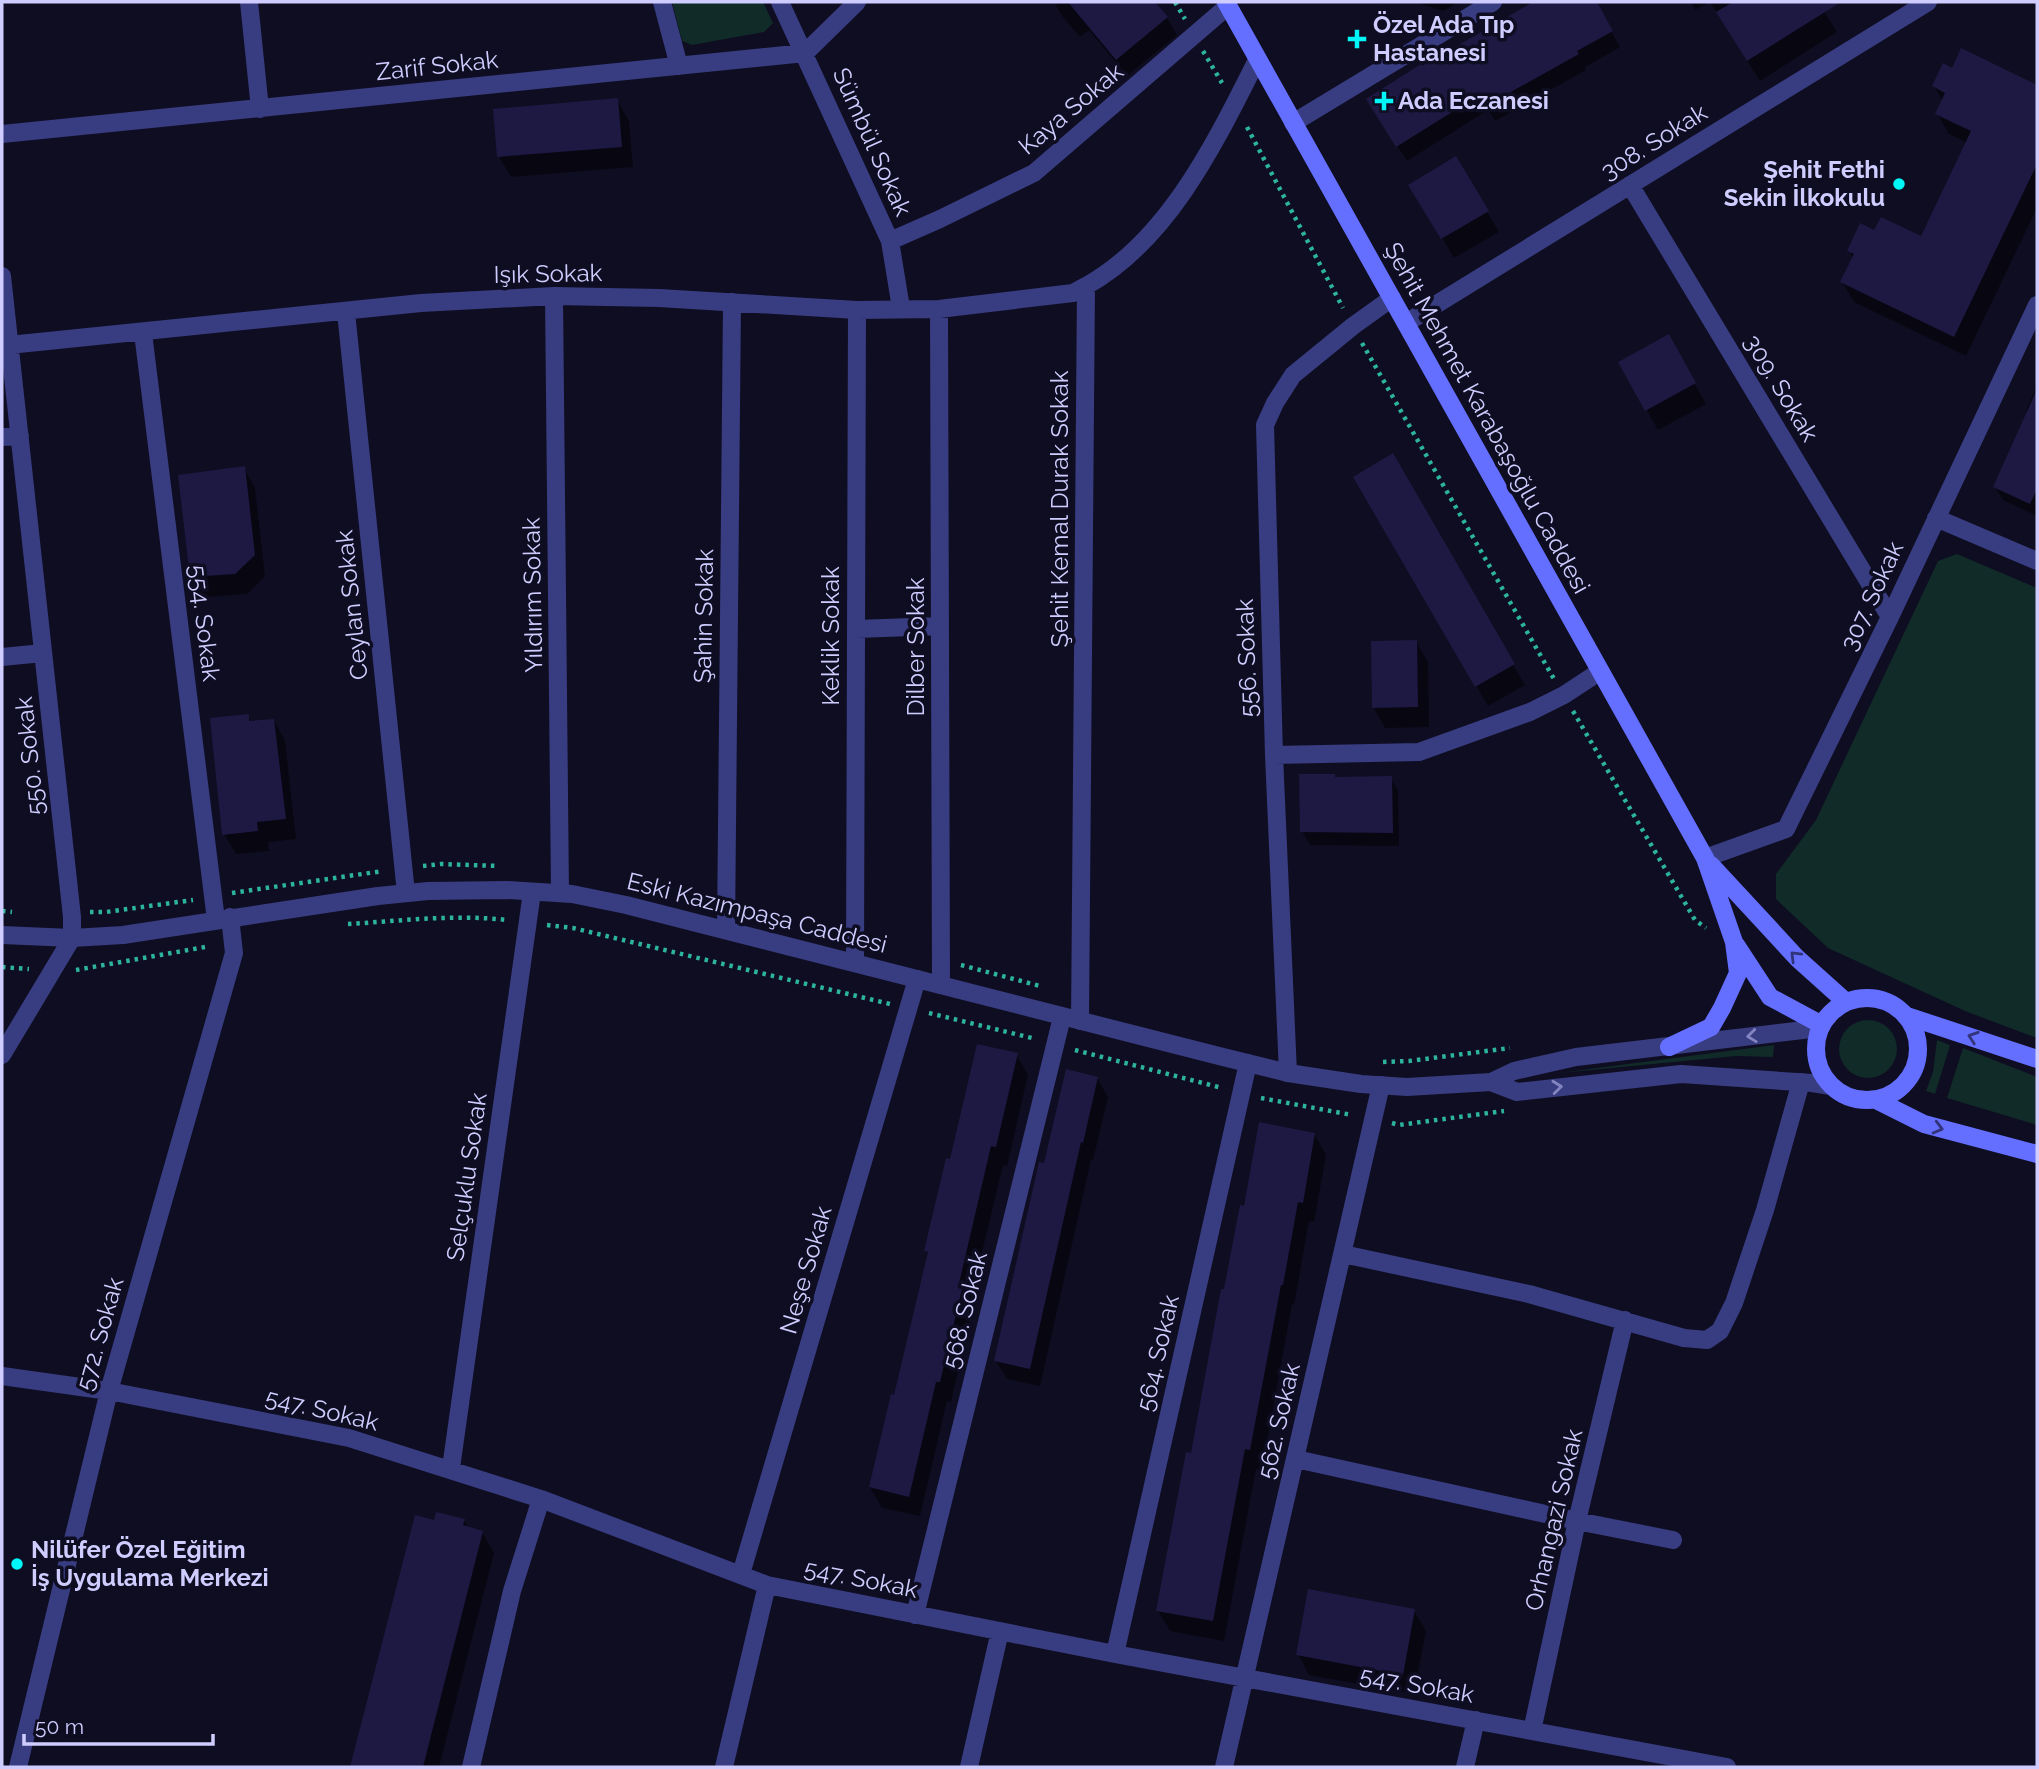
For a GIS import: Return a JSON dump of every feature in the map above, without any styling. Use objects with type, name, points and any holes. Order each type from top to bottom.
[{"type":"main road","name":"Şehit Mehmet Karabaşoğlu Caddesi","points":[[1227,4],[1705,858],[1734,943]]},
{"type":"main road","name":"Şehit Mehmet Karabaşoğlu Caddesi","points":[[1705,858],[1797,958],[1846,1002]]},
{"type":"main road","points":[[1734,943],[1770,997],[1821,1026]]},
{"type":"main road","points":[[1669,1047],[1710,1027],[1723,1008],[1738,973],[1734,943]]},
{"type":"main road","points":[[1907,1016],[1918,1040],[1919,1054],[1916,1067],[1900,1089],[1876,1100],[1860,1100],[1844,1095],[1831,1086],[1817,1059],[1816,1043],[1821,1026],[1832,1012],[1846,1002],[1862,998],[1879,999],[1894,1005],[1907,1016],[2037,1059]]},
{"type":"main road","points":[[1876,1100],[1924,1124],[2037,1154]]},
{"type":"street","points":[[249,2],[260,109]]},
{"type":"street","points":[[662,2],[679,66]]},
{"type":"street","name":"Sümbül Sokak","points":[[780,2],[890,241],[901,308]]},
{"type":"street","points":[[805,53],[858,2]]},
{"type":"street","points":[[1293,123],[1493,2]]},
{"type":"street","name":"308. Sokak","points":[[1406,323],[1928,2]]},
{"type":"street","name":"Kaya Sokak","points":[[890,241],[1034,173],[1227,4]]},
{"type":"street","name":"Zarif Sokak","points":[[2,134],[805,53]]},
{"type":"street","points":[[1086,286],[1103,276],[1135,248],[1176,205],[1230,115],[1257,60]]},
{"type":"street","name":"309. Sokak","points":[[1630,185],[1890,617]]},
{"type":"street","name":"550. Sokak","points":[[2,276],[9,345],[11,436],[43,653],[72,913],[72,938]]},
{"type":"street","name":"Işık Sokak","points":[[9,345],[421,303],[554,296],[732,302],[857,310],[939,309],[1073,293],[1086,286]]},
{"type":"street","name":"Şehit Kemal Durak Sokak","points":[[1071,1019],[1086,286]]},
{"type":"street","name":"Yıldırım Sokak","points":[[554,296],[560,893]]},
{"type":"street","name":"556. Sokak","points":[[1288,1073],[1265,425],[1293,375],[1392,298]]},
{"type":"street","name":"Şahin Sokak","points":[[726,930],[732,302]]},
{"type":"street","name":"307. Sokak","points":[[1705,858],[1786,829],[1890,617],[2037,305]]},
{"type":"street","name":"Dilber Sokak","points":[[939,309],[941,985]]},
{"type":"street","name":"Keklik Sokak","points":[[855,963],[857,310]]},
{"type":"street","name":"Ceylan Sokak","points":[[346,312],[406,893]]},
{"type":"street","name":"554. Sokak","points":[[143,333],[223,919]]},
{"type":"street","points":[[1936,518],[2037,561]]},
{"type":"street","points":[[856,629],[940,626]]},
{"type":"street","points":[[2,657],[43,653]]},
{"type":"street","points":[[1275,755],[1419,752],[1530,712],[1564,695],[1599,672]]},
{"type":"street","name":"Eski Kazımpaşa Caddesi","points":[[2,935],[72,938],[123,935],[406,893],[507,890],[560,893],[626,905],[1288,1073],[1407,1087],[1491,1082],[1514,1071],[1576,1057],[1821,1026]]},
{"type":"street","name":"Selçuklu Sokak","points":[[451,1468],[532,891]]},
{"type":"street","name":"572. Sokak","points":[[18,1767],[109,1391],[234,953],[223,919]]},
{"type":"street","points":[[2,1055],[72,938]]},
{"type":"street","name":"Neşe Sokak","points":[[741,1574],[916,979]]},
{"type":"street","name":"568. Sokak","points":[[915,1615],[1071,1019]]},
{"type":"street","name":"564. Sokak","points":[[1115,1654],[1248,1063]]},
{"type":"street","name":"Eski Kazımpaşa Caddesi","points":[[1491,1082],[1517,1092],[1681,1074],[1831,1086]]},
{"type":"street","points":[[1343,1254],[1529,1294],[1684,1338],[1707,1340],[1720,1331],[1734,1303],[1765,1210],[1801,1082]]},
{"type":"street","name":"562. Sokak","points":[[1224,1767],[1381,1085]]},
{"type":"street","name":"Orhangazi Sokak","points":[[1532,1731],[1577,1521],[1625,1320]]},
{"type":"street","name":"547. Sokak","points":[[2,1376],[109,1391],[349,1438],[451,1468],[541,1499],[766,1585],[1115,1654],[1476,1720],[1690,1764],[1727,1767]]},
{"type":"street","points":[[1296,1459],[1673,1540]]},
{"type":"street","points":[[471,1767],[512,1591],[541,1499]]},
{"type":"street","points":[[724,1767],[766,1585]]},
{"type":"street","points":[[969,1767],[1000,1631]]},
{"type":"street","points":[[1465,1767],[1476,1720]]},
{"type":"green space","points":[[672,2],[763,2],[773,23],[764,32],[692,45],[682,41]]},
{"type":"green space","points":[[1957,554],[2037,588],[2037,1038],[1965,1011],[1828,948],[1776,899],[1776,874],[1816,820],[1938,561]]},
{"type":"green space","points":[[1868,1020],[1884,1025],[1892,1033],[1897,1049],[1892,1065],[1884,1073],[1868,1078],[1852,1073],[1844,1065],[1839,1049],[1844,1033],[1852,1025]]},
{"type":"green space","points":[[1937,1040],[1950,1045],[1935,1094],[1926,1091],[1933,1072]]},
{"type":"green space","points":[[1774,1045],[1773,1057],[1736,1056],[1559,1073]]},
{"type":"green space","points":[[1963,1048],[2037,1077],[2037,1125],[1947,1098]]},
{"type":"building","points":[[1068,2],[1155,2],[1168,17],[1116,60]]},
{"type":"building","points":[[1533,2],[1597,2],[1613,31],[1577,51],[1579,54],[1484,107],[1478,96],[1396,147],[1366,99],[1421,64],[1422,66]]},
{"type":"building","points":[[1733,2],[1841,2],[1747,61],[1716,12]]},
{"type":"building","points":[[1961,48],[2037,85],[2037,164],[1954,337],[1840,282],[1854,254],[1847,251],[1860,223],[1874,230],[1881,217],[1921,236],[1971,131],[1935,114],[1945,93],[1932,86],[1943,63],[1952,68]]},
{"type":"building","points":[[618,98],[622,147],[497,157],[493,109]]},
{"type":"building","points":[[1456,156],[1489,211],[1441,239],[1408,185]]},
{"type":"building","points":[[1669,334],[1696,383],[1645,411],[1618,362]]},
{"type":"building","points":[[2037,389],[2037,489],[2030,504],[1993,487]]},
{"type":"building","points":[[1393,453],[1515,664],[1475,687],[1353,477]]},
{"type":"building","points":[[245,466],[255,555],[235,574],[190,577],[178,475]]},
{"type":"building","points":[[1417,640],[1418,707],[1372,708],[1371,641]]},
{"type":"building","points":[[249,714],[249,721],[274,719],[286,819],[257,822],[258,831],[222,835],[210,718]]},
{"type":"building","points":[[1299,774],[1335,774],[1335,777],[1392,776],[1393,833],[1300,832]]},
{"type":"building","points":[[977,1044],[1018,1053],[996,1147],[991,1146],[958,1288],[962,1289],[940,1382],[936,1382],[909,1497],[869,1487],[928,1252],[924,1251],[946,1158],[950,1159]]},
{"type":"building","points":[[1066,1069],[1098,1077],[1030,1369],[994,1361],[1039,1162],[1044,1163]]},
{"type":"building","points":[[1259,1122],[1315,1133],[1303,1203],[1298,1202],[1250,1450],[1245,1449],[1213,1621],[1156,1611],[1186,1452],[1191,1453],[1221,1289],[1224,1289],[1240,1205],[1244,1206]]},
{"type":"building","points":[[436,1512],[465,1519],[463,1525],[483,1531],[423,1767],[350,1767],[415,1515],[434,1520]]},
{"type":"building","points":[[1308,1589],[1415,1609],[1403,1675],[1296,1655]]},
{"type":"place","name":"Özel Ada Tıp Hastanesi","points":[[1357,39]]},
{"type":"place","name":"Ada Eczanesi","points":[[1384,101]]},
{"type":"place","name":"Şehit Fethi Sekin İlkokulu","points":[[1899,184]]},
{"type":"place","name":"Nilüfer Özel Eğitim İş Uygulama Merkezi","points":[[17,1564]]}]
